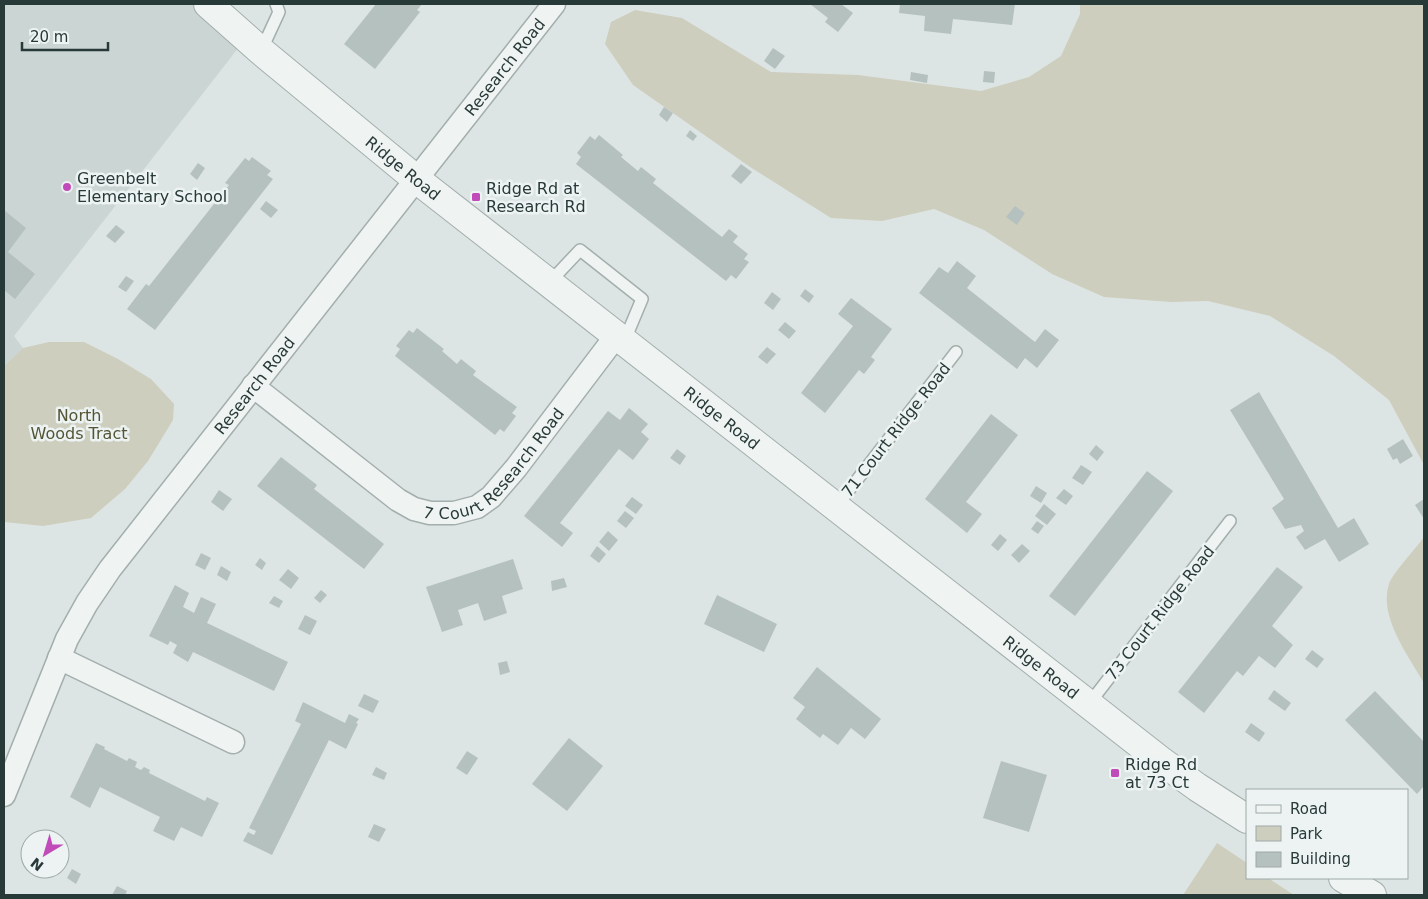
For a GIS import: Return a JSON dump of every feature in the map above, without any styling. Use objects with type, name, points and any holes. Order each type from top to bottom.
[{"type":"street","name":"Ridge Road","points":[[208,4],[261,51],[416,179],[548,284],[1160,760],[1197,787],[1246,818]]},
{"type":"street","name":"Research Road","points":[[4,796],[67,640],[87,603],[110,569],[554,4]]},
{"type":"street","name":"7 Court Research Road","points":[[253,386],[398,500],[414,509],[430,513],[454,512],[477,507],[491,497],[619,339]]},
{"type":"street","points":[[59,658],[233,742]]},
{"type":"street","points":[[1346,879],[1372,895]]},
{"type":"lane","points":[[261,51],[279,12],[276,4]]},
{"type":"lane","points":[[548,284],[580,250],[619,280],[642,299],[630,330],[619,339]]},
{"type":"lane","name":"71 Court Ridge Road","points":[[836,507],[956,352]]},
{"type":"lane","name":"73 Court Ridge Road","points":[[1089,704],[1230,521]]},
{"type":"shaded area","name":"Greenbelt Elementary School","points":[[4,4],[208,4],[246,38],[14,336],[23,348],[4,366]]},
{"type":"green space","points":[[1080,4],[1424,4],[1424,465],[1389,400],[1334,356],[1270,316],[1208,301],[1171,302],[1104,297],[1052,274],[984,230],[934,209],[882,221],[831,218],[750,167],[633,85],[605,44],[611,22],[635,10],[682,18],[771,72],[858,75],[981,91],[1029,77],[1061,56],[1080,14]]},
{"type":"green space","name":"North Woods Tract","points":[[49,342],[84,342],[118,359],[151,379],[174,404],[173,420],[148,461],[125,489],[91,518],[43,526],[4,522],[4,366],[23,348]]},
{"type":"green space","points":[[1424,537],[1424,683],[1403,649],[1391,623],[1387,596],[1391,580]]},
{"type":"green space","points":[[1217,843],[1246,862],[1246,879],[1270,879],[1294,895],[1183,895]]},
{"type":"building","points":[[376,4],[422,4],[417,10],[420,12],[375,69],[344,44]]},
{"type":"building","points":[[810,4],[841,4],[853,13],[838,32],[825,22],[828,18]]},
{"type":"building","points":[[900,4],[1015,4],[1012,25],[953,19],[951,34],[924,31],[925,16],[899,13]]},
{"type":"building","points":[[773,48],[785,56],[775,69],[764,61]]},
{"type":"building","points":[[984,71],[995,72],[994,83],[983,82]]},
{"type":"building","points":[[911,72],[928,75],[927,83],[910,80]]},
{"type":"building","points":[[664,107],[673,113],[667,122],[659,115]]},
{"type":"building","points":[[690,130],[697,136],[693,141],[686,136]]},
{"type":"building","points":[[599,135],[623,155],[621,157],[638,171],[641,167],[656,179],[653,183],[722,237],[729,229],[738,236],[733,242],[748,254],[744,259],[749,262],[736,279],[731,275],[726,281],[576,164],[581,157],[577,153],[590,136],[595,140]]},
{"type":"building","points":[[252,157],[271,171],[267,175],[273,179],[155,330],[127,309],[146,284],[149,286],[229,185],[225,183],[245,158],[249,161]]},
{"type":"building","points":[[198,163],[205,168],[197,180],[190,174]]},
{"type":"building","points":[[741,164],[752,172],[741,184],[731,176]]},
{"type":"building","points":[[266,201],[278,210],[271,218],[260,209]]},
{"type":"building","points":[[1015,206],[1025,213],[1017,225],[1006,217]]},
{"type":"building","points":[[4,210],[26,228],[8,252],[35,274],[15,299],[4,290]]},
{"type":"building","points":[[116,225],[125,232],[115,243],[106,236]]},
{"type":"building","points":[[957,261],[976,276],[967,288],[1035,342],[1045,329],[1059,340],[1037,368],[1025,358],[1017,369],[919,293],[939,267],[948,273]]},
{"type":"building","points":[[126,276],[134,281],[126,292],[118,287]]},
{"type":"building","points":[[805,289],[814,296],[809,303],[800,296]]},
{"type":"building","points":[[772,292],[781,299],[773,310],[764,303]]},
{"type":"building","points":[[851,298],[892,329],[871,357],[875,360],[864,374],[859,370],[825,413],[801,393],[853,326],[838,314]]},
{"type":"building","points":[[785,322],[796,331],[789,339],[778,330]]},
{"type":"building","points":[[417,328],[444,349],[442,351],[457,364],[461,359],[476,371],[473,375],[517,407],[512,413],[516,416],[504,432],[500,429],[495,435],[395,356],[400,349],[396,346],[409,330],[413,333]]},
{"type":"building","points":[[767,347],[776,354],[767,364],[758,357]]},
{"type":"building","points":[[1259,392],[1338,528],[1354,518],[1369,544],[1339,562],[1325,539],[1305,550],[1296,537],[1304,531],[1301,525],[1285,529],[1272,508],[1284,499],[1230,410]]},
{"type":"building","points":[[629,408],[648,424],[641,432],[649,439],[633,460],[619,449],[560,523],[573,533],[562,547],[524,516],[608,411],[620,420]]},
{"type":"building","points":[[991,414],[1018,435],[966,502],[982,514],[967,533],[925,499]]},
{"type":"building","points":[[1403,439],[1413,456],[1400,464],[1397,458],[1393,460],[1387,449]]},
{"type":"building","points":[[1096,445],[1104,452],[1097,461],[1089,454]]},
{"type":"building","points":[[677,449],[686,456],[680,465],[670,458]]},
{"type":"building","points":[[281,457],[317,485],[314,489],[384,544],[364,569],[257,486]]},
{"type":"building","points":[[1081,465],[1092,472],[1083,485],[1072,478]]},
{"type":"building","points":[[1147,471],[1173,491],[1075,616],[1049,596]]},
{"type":"building","points":[[1036,486],[1047,493],[1041,503],[1030,496]]},
{"type":"building","points":[[1064,489],[1073,496],[1066,505],[1056,498]]},
{"type":"building","points":[[219,490],[232,499],[223,511],[211,502]]},
{"type":"building","points":[[632,497],[643,505],[636,514],[625,506]]},
{"type":"building","points":[[1424,499],[1424,519],[1415,505]]},
{"type":"building","points":[[1044,504],[1056,514],[1047,525],[1035,516]]},
{"type":"building","points":[[625,511],[634,518],[626,528],[617,521]]},
{"type":"building","points":[[1037,521],[1044,526],[1038,534],[1031,529]]},
{"type":"building","points":[[608,531],[618,540],[609,551],[599,542]]},
{"type":"building","points":[[1000,534],[1007,540],[998,551],[991,545]]},
{"type":"building","points":[[1022,544],[1030,551],[1019,563],[1011,555]]},
{"type":"building","points":[[597,546],[606,554],[599,563],[590,556]]},
{"type":"building","points":[[201,553],[211,558],[205,570],[195,565]]},
{"type":"building","points":[[260,558],[266,563],[262,570],[255,565]]},
{"type":"building","points":[[513,559],[523,589],[502,596],[507,613],[484,621],[478,603],[458,610],[463,625],[442,632],[426,587]]},
{"type":"building","points":[[221,566],[231,572],[227,581],[217,575]]},
{"type":"building","points":[[1277,567],[1303,587],[1272,626],[1293,645],[1275,668],[1259,656],[1243,676],[1237,671],[1204,713],[1178,692]]},
{"type":"building","points":[[288,569],[299,578],[291,589],[279,580]]},
{"type":"building","points":[[564,578],[567,587],[552,591],[551,581]]},
{"type":"building","points":[[175,585],[189,593],[183,607],[194,613],[201,597],[216,604],[207,623],[288,662],[274,691],[193,652],[188,662],[173,653],[177,645],[170,641],[168,645],[149,636]]},
{"type":"building","points":[[321,590],[327,595],[320,603],[314,598]]},
{"type":"building","points":[[717,595],[777,624],[764,652],[704,624]]},
{"type":"building","points":[[274,596],[283,601],[279,608],[269,603]]},
{"type":"building","points":[[305,615],[317,621],[310,635],[298,629]]},
{"type":"building","points":[[1312,650],[1324,659],[1317,668],[1305,659]]},
{"type":"building","points":[[507,661],[510,672],[500,675],[498,663]]},
{"type":"building","points":[[817,667],[881,719],[865,739],[851,728],[838,745],[823,734],[820,738],[796,719],[805,707],[793,698]]},
{"type":"building","points":[[1274,690],[1291,703],[1285,711],[1268,699]]},
{"type":"building","points":[[1375,691],[1424,742],[1424,786],[1417,794],[1345,720]]},
{"type":"building","points":[[364,694],[379,701],[373,713],[358,706]]},
{"type":"building","points":[[303,702],[345,723],[349,714],[359,719],[356,723],[358,724],[346,749],[329,740],[272,855],[243,841],[248,832],[254,835],[256,831],[249,828],[301,724],[295,721]]},
{"type":"building","points":[[1251,723],[1265,733],[1259,742],[1245,732]]},
{"type":"building","points":[[569,738],[603,766],[567,811],[532,784]]},
{"type":"building","points":[[96,743],[127,761],[129,758],[137,762],[135,767],[141,770],[144,767],[150,770],[149,773],[205,801],[207,797],[219,803],[202,837],[181,827],[174,841],[153,831],[160,817],[100,787],[90,808],[70,797]]},
{"type":"building","points":[[467,751],[478,758],[467,775],[456,768]]},
{"type":"building","points":[[1001,761],[1047,775],[1029,832],[983,818]]},
{"type":"building","points":[[376,767],[387,773],[384,780],[372,775]]},
{"type":"building","points":[[374,824],[386,829],[379,842],[368,837]]},
{"type":"building","points":[[72,869],[81,874],[76,884],[68,879]]},
{"type":"building","points":[[117,886],[127,891],[125,895],[112,895]]},
{"type":"place","name":"Greenbelt Elementary School","points":[[67,187]]},
{"type":"place","name":"Ridge Rd at Research Rd","points":[[476,197]]},
{"type":"place","name":"Ridge Rd at 73 Ct","points":[[1115,773]]}]
